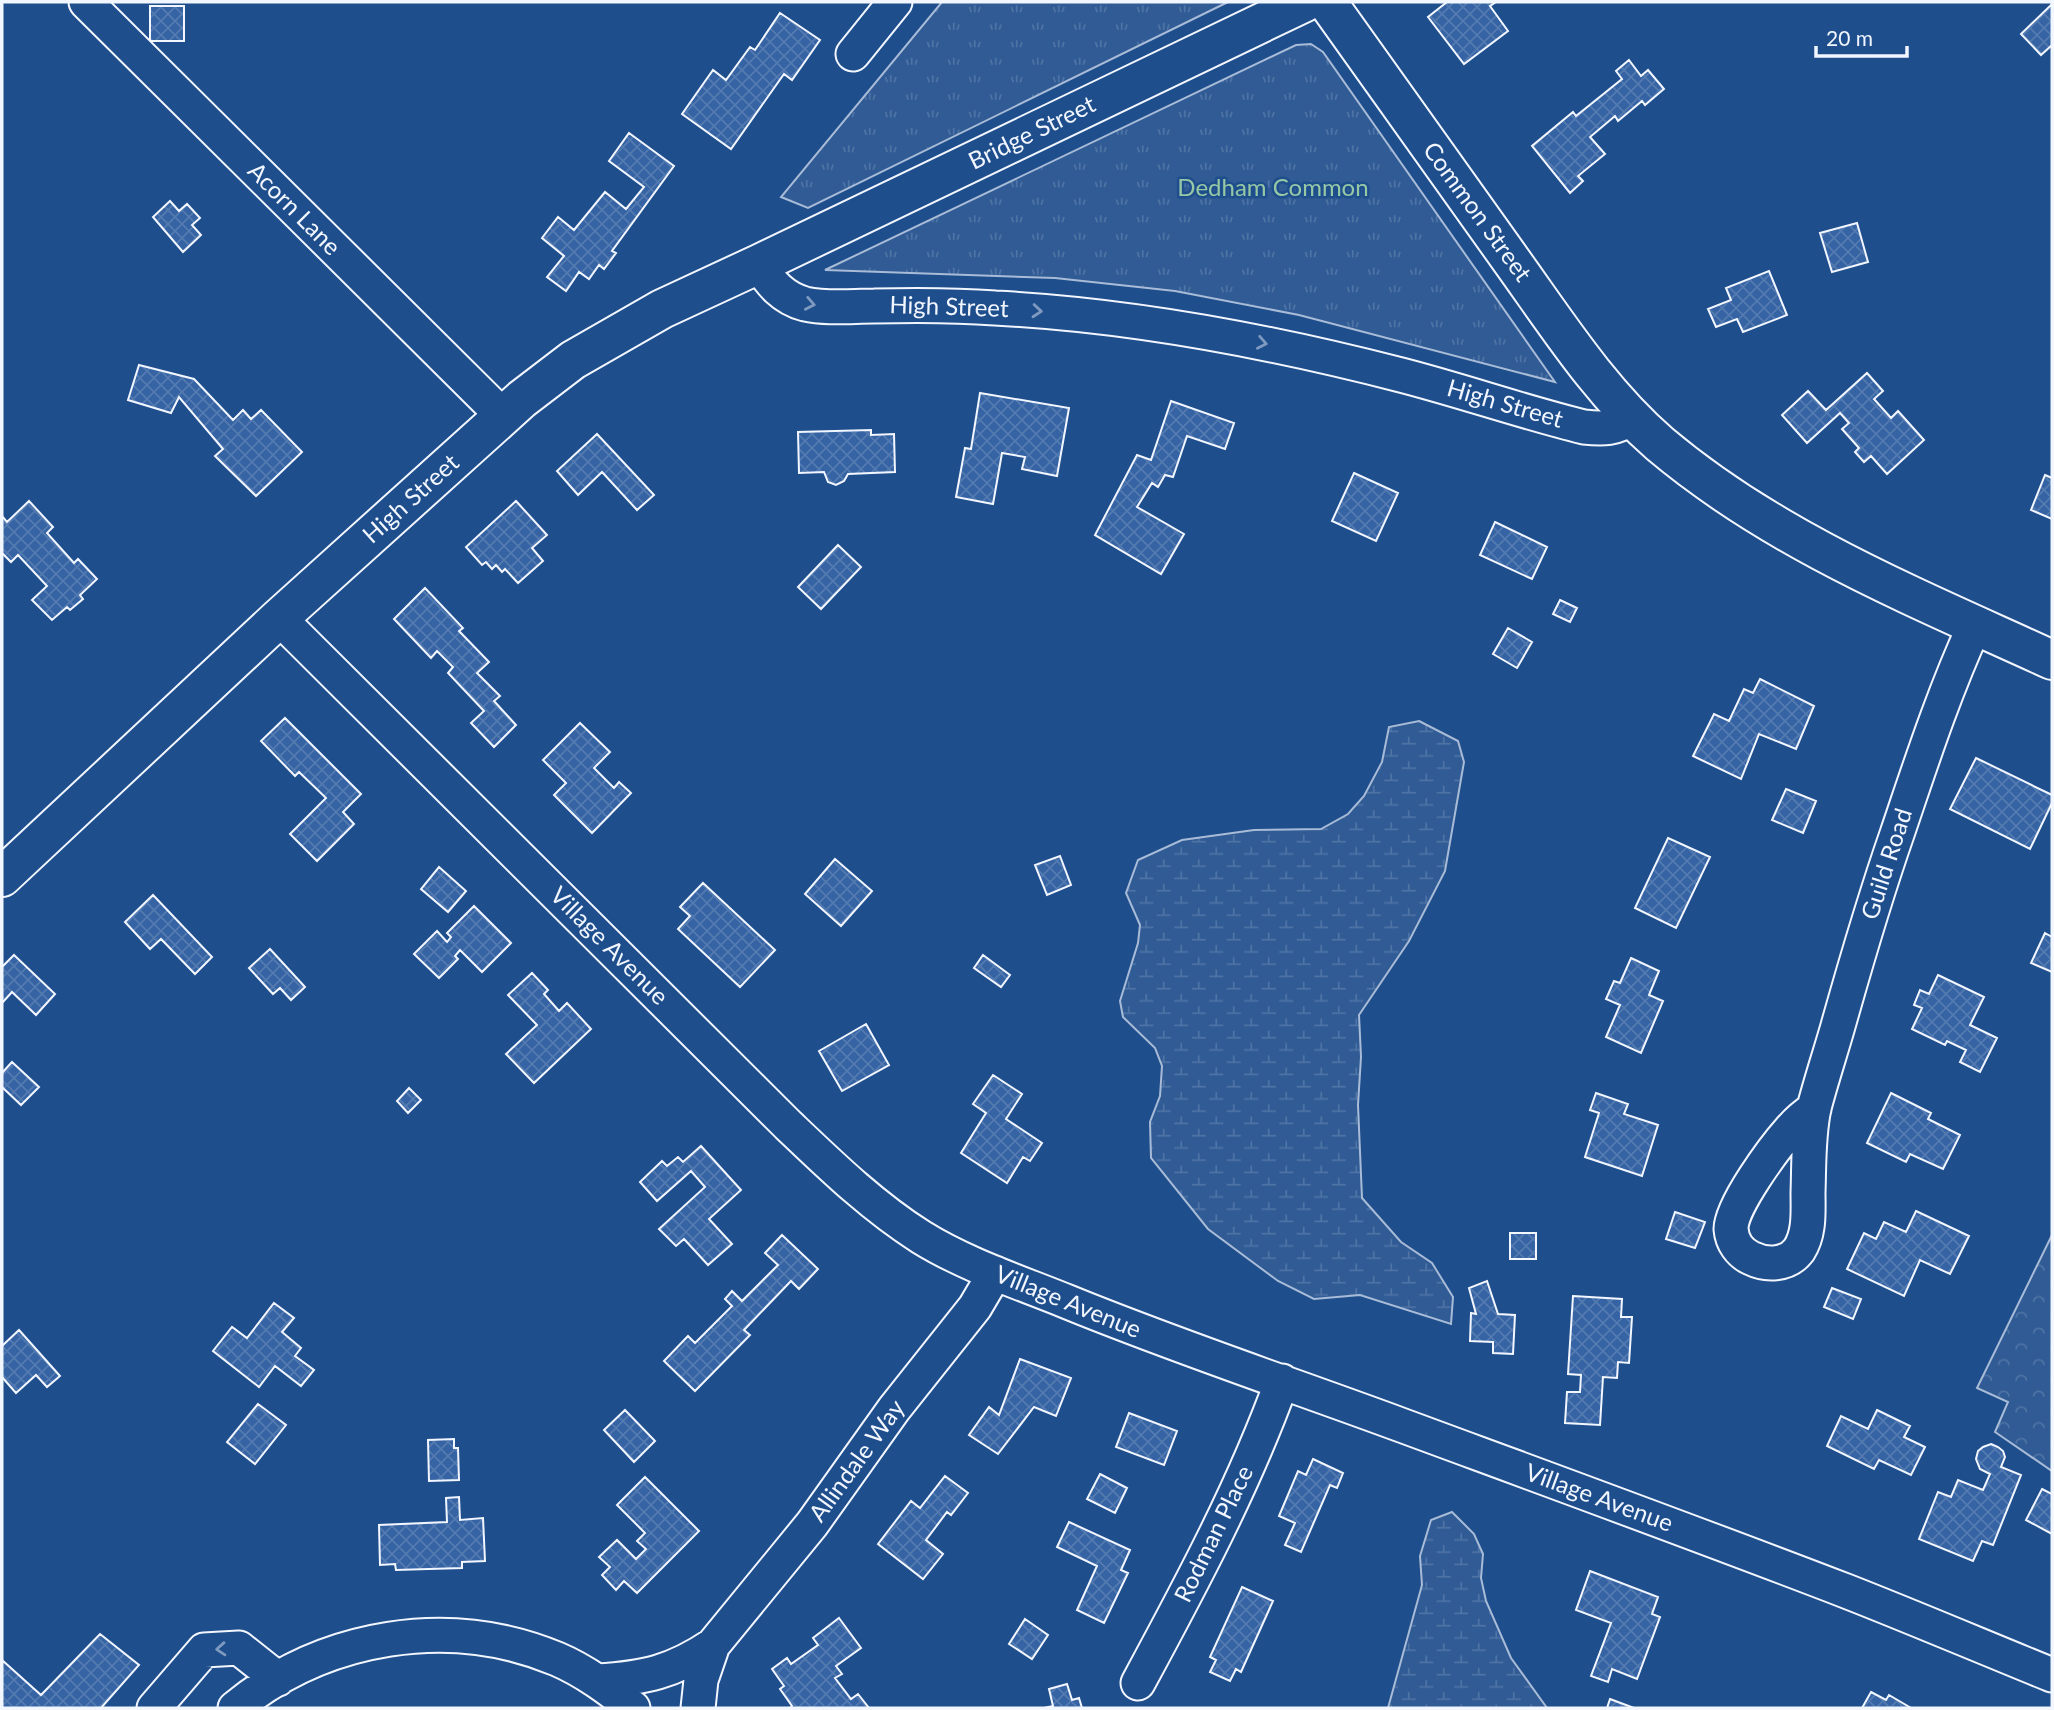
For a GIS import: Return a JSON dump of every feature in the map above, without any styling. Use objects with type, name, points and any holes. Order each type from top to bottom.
[{"type":"main road","name":"Bridge Street","points":[[759,264],[1305,2]]},
{"type":"main road","name":"Common Street","points":[[1326,2],[1583,360],[1632,418]]},
{"type":"main road","name":"High Street","points":[[2,877],[279,618],[503,416],[556,372],[593,347],[662,309],[759,264]]},
{"type":"main road","points":[[1632,418],[1698,474],[1770,522],[1854,567],[2052,660]]},
{"type":"street","name":"Acorn Lane","points":[[86,2],[503,416]]},
{"type":"street","points":[[853,54],[895,2]]},
{"type":"street","name":"High Street","points":[[759,264],[772,285],[804,304],[996,308],[1136,322],[1325,356],[1584,427],[1607,429],[1617,427],[1632,418]]},
{"type":"street","name":"Village Avenue","points":[[279,618],[778,1115],[840,1174],[884,1211],[924,1239],[995,1273],[1153,1336],[1282,1381],[1849,1592],[2052,1675]]},
{"type":"street","name":"Guild Road","points":[[1814,1110],[1871,910],[1938,711],[1975,625]]},
{"type":"street","name":"Allindale Way","points":[[597,1681],[641,1677],[661,1672],[713,1645],[812,1524],[894,1409],[975,1307],[995,1273]]},
{"type":"street","name":"Rodman Place","points":[[1139,1684],[1208,1551],[1260,1438],[1282,1381]]},
{"type":"street","points":[[234,1708],[278,1679],[324,1656],[394,1637],[438,1634],[485,1640],[531,1650],[558,1660],[597,1681],[633,1708]]},
{"type":"street","name":"Allindale Way","points":[[698,1708],[701,1680],[713,1645]]},
{"type":"street","points":[[154,1708],[204,1650],[239,1648],[278,1679]]},
{"type":"green space","points":[[942,2],[1228,2],[808,208],[781,197]]},
{"type":"green space","name":"Dedham Common","points":[[1311,44],[1323,52],[1555,382],[1299,315],[1175,291],[1055,278],[825,270],[1296,45]]},
{"type":"green space","points":[[1419,721],[1458,741],[1464,762],[1445,871],[1409,941],[1359,1015],[1361,1057],[1358,1105],[1362,1198],[1401,1242],[1432,1263],[1453,1297],[1451,1324],[1360,1295],[1314,1299],[1278,1281],[1208,1229],[1151,1158],[1150,1122],[1160,1096],[1162,1066],[1155,1048],[1123,1017],[1120,1001],[1138,943],[1140,925],[1126,893],[1138,860],[1182,840],[1254,830],[1321,829],[1348,814],[1364,796],[1382,762],[1389,727]]},
{"type":"green space","points":[[2052,1235],[2052,1471],[1995,1432],[2008,1402],[1977,1388]]},
{"type":"green space","points":[[1452,1512],[1474,1534],[1483,1554],[1481,1578],[1486,1601],[1511,1658],[1547,1708],[1388,1708],[1422,1585],[1420,1556],[1431,1520]]},
{"type":"building","points":[[1447,2],[1496,2],[1490,6],[1508,31],[1464,64],[1428,17]]},
{"type":"building","points":[[2052,4],[2052,45],[2041,55],[2021,34]]},
{"type":"building","points":[[150,6],[184,6],[184,41],[150,41]]},
{"type":"building","points":[[780,13],[820,40],[792,80],[784,74],[731,149],[682,114],[713,70],[726,80],[750,47],[755,50]]},
{"type":"building","points":[[1629,60],[1641,76],[1648,70],[1664,89],[1645,105],[1642,101],[1618,121],[1615,116],[1590,137],[1605,154],[1578,176],[1583,181],[1570,193],[1532,146],[1573,112],[1576,116],[1622,79],[1616,71]]},
{"type":"building","points":[[629,133],[674,166],[612,251],[616,253],[604,269],[599,265],[589,279],[579,272],[566,291],[547,277],[564,256],[542,238],[558,217],[574,230],[605,192],[626,209],[644,187],[609,161]]},
{"type":"building","points":[[170,201],[179,211],[187,204],[200,218],[192,225],[201,235],[183,252],[153,217]]},
{"type":"building","points":[[1857,223],[1868,262],[1832,272],[1820,233]]},
{"type":"building","points":[[1769,271],[1787,315],[1743,332],[1737,319],[1716,327],[1708,309],[1731,300],[1726,288]]},
{"type":"building","points":[[139,365],[194,379],[233,420],[243,410],[251,419],[261,410],[302,452],[256,496],[215,456],[223,449],[179,397],[171,413],[128,400]]},
{"type":"building","points":[[1867,373],[1883,391],[1874,399],[1891,418],[1898,411],[1924,440],[1887,474],[1871,456],[1864,462],[1855,452],[1859,448],[1842,429],[1849,423],[1840,413],[1807,443],[1782,415],[1808,391],[1826,410]]},
{"type":"building","points":[[980,393],[1069,408],[1057,476],[1022,469],[1025,457],[1002,453],[993,504],[956,497],[965,448],[971,449]]},
{"type":"building","points":[[1171,401],[1234,423],[1225,449],[1187,436],[1173,477],[1165,475],[1158,487],[1152,483],[1137,507],[1184,534],[1161,574],[1095,535],[1137,455],[1151,460]]},
{"type":"building","points":[[871,430],[871,435],[894,434],[895,472],[848,474],[844,481],[836,485],[828,482],[824,472],[799,473],[798,432]]},
{"type":"building","points":[[597,434],[654,495],[637,510],[602,472],[578,495],[557,471]]},
{"type":"building","points":[[1354,473],[1398,493],[1376,541],[1332,521]]},
{"type":"building","points":[[2045,475],[2052,478],[2052,519],[2031,510]]},
{"type":"building","points":[[29,501],[53,527],[47,533],[74,563],[78,559],[97,579],[80,595],[83,599],[70,610],[67,607],[52,620],[32,600],[47,586],[18,555],[11,562],[2,553],[2,516],[7,522]]},
{"type":"building","points":[[516,501],[547,535],[532,548],[543,561],[518,583],[505,569],[502,572],[496,565],[492,569],[486,562],[482,565],[466,547]]},
{"type":"building","points":[[1495,522],[1547,547],[1532,579],[1480,555]]},
{"type":"building","points":[[838,545],[861,567],[821,609],[798,587]]},
{"type":"building","points":[[425,588],[463,628],[459,631],[489,662],[477,673],[500,696],[494,701],[516,725],[494,747],[471,723],[484,711],[448,673],[453,667],[437,651],[431,658],[394,619]]},
{"type":"building","points":[[1560,600],[1577,608],[1570,622],[1553,614]]},
{"type":"building","points":[[1508,628],[1532,642],[1517,668],[1493,654]]},
{"type":"building","points":[[1760,679],[1814,706],[1796,749],[1759,734],[1741,779],[1693,756],[1714,714],[1729,721],[1744,689],[1753,693]]},
{"type":"building","points":[[285,718],[361,794],[343,812],[354,824],[317,861],[290,834],[326,798],[299,772],[295,776],[261,741]]},
{"type":"building","points":[[580,723],[610,752],[594,768],[614,788],[619,782],[631,793],[592,833],[554,795],[566,783],[543,760]]},
{"type":"building","points":[[1976,758],[2052,795],[2052,803],[2030,849],[1950,809]]},
{"type":"building","points":[[1786,789],[1816,801],[1803,833],[1772,820]]},
{"type":"building","points":[[1668,838],[1710,857],[1676,928],[1635,908]]},
{"type":"building","points":[[1060,856],[1071,885],[1047,895],[1035,865]]},
{"type":"building","points":[[835,859],[872,891],[841,926],[805,894]]},
{"type":"building","points":[[439,867],[466,891],[448,912],[421,889]]},
{"type":"building","points":[[703,883],[775,950],[740,987],[678,929],[690,916],[680,907]]},
{"type":"building","points":[[153,895],[212,957],[195,974],[161,939],[150,949],[125,922]]},
{"type":"building","points":[[474,906],[511,943],[482,972],[460,950],[455,956],[458,959],[439,978],[414,954],[437,931],[447,942],[451,937],[447,933]]},
{"type":"building","points":[[2045,933],[2052,937],[2052,972],[2031,963]]},
{"type":"building","points":[[270,949],[305,987],[291,1000],[280,988],[273,994],[249,968]]},
{"type":"building","points":[[14,955],[55,994],[36,1015],[12,992],[3,1002],[2,1000],[2,967]]},
{"type":"building","points":[[983,955],[1010,975],[1001,987],[974,968]]},
{"type":"building","points":[[1631,958],[1659,971],[1649,995],[1663,1001],[1641,1053],[1606,1037],[1620,1005],[1606,999],[1614,981],[1620,983]]},
{"type":"building","points":[[532,973],[548,990],[544,994],[559,1011],[567,1003],[591,1029],[534,1083],[506,1054],[537,1025],[508,995]]},
{"type":"building","points":[[1938,975],[1984,997],[1970,1025],[1997,1038],[1980,1072],[1960,1062],[1966,1050],[1947,1041],[1945,1045],[1912,1029],[1922,1008],[1914,1005],[1920,990],[1929,994]]},
{"type":"building","points":[[866,1024],[889,1065],[842,1091],[819,1051]]},
{"type":"building","points":[[12,1062],[39,1087],[21,1105],[2,1087],[2,1073]]},
{"type":"building","points":[[993,1075],[1022,1094],[1006,1119],[1042,1143],[1030,1161],[1023,1157],[1007,1183],[961,1153],[986,1113],[973,1104]]},
{"type":"building","points":[[409,1088],[421,1100],[408,1113],[397,1101]]},
{"type":"building","points":[[1596,1093],[1628,1104],[1624,1114],[1658,1125],[1642,1176],[1585,1157],[1599,1113],[1590,1110]]},
{"type":"building","points":[[1891,1093],[1931,1113],[1928,1119],[1960,1135],[1943,1169],[1910,1154],[1906,1162],[1867,1143]]},
{"type":"building","points":[[701,1146],[741,1190],[709,1219],[732,1244],[708,1265],[684,1239],[676,1246],[659,1229],[705,1187],[691,1171],[657,1201],[640,1182],[662,1161],[667,1166],[678,1157],[683,1162]]},
{"type":"building","points":[[1916,1211],[1969,1236],[1950,1274],[1920,1260],[1904,1296],[1847,1269],[1864,1233],[1876,1239],[1884,1222],[1906,1232]]},
{"type":"building","points":[[1675,1212],[1705,1222],[1695,1248],[1666,1239]]},
{"type":"building","points":[[1510,1233],[1536,1233],[1536,1259],[1510,1259]]},
{"type":"building","points":[[782,1235],[818,1269],[799,1289],[791,1281],[744,1330],[750,1335],[695,1391],[664,1361],[688,1336],[695,1343],[732,1306],[725,1299],[732,1291],[742,1301],[778,1265],[765,1253]]},
{"type":"building","points":[[1487,1281],[1498,1314],[1515,1315],[1513,1354],[1493,1353],[1493,1342],[1470,1341],[1471,1313],[1476,1314],[1469,1288]]},
{"type":"building","points":[[1832,1288],[1861,1299],[1853,1319],[1824,1307]]},
{"type":"building","points":[[1573,1296],[1622,1299],[1621,1317],[1632,1317],[1629,1363],[1618,1362],[1617,1378],[1603,1377],[1600,1425],[1565,1423],[1567,1392],[1580,1392],[1581,1375],[1568,1374]]},
{"type":"building","points":[[274,1303],[294,1318],[282,1332],[301,1348],[295,1356],[314,1370],[301,1386],[275,1366],[259,1387],[213,1351],[232,1327],[247,1338]]},
{"type":"building","points":[[19,1330],[60,1376],[47,1387],[36,1375],[16,1393],[2,1377],[2,1346]]},
{"type":"building","points":[[1020,1359],[1071,1378],[1056,1416],[1034,1407],[998,1454],[969,1435],[989,1407],[999,1415]]},
{"type":"building","points":[[258,1404],[286,1425],[255,1464],[227,1442]]},
{"type":"building","points":[[625,1410],[655,1441],[634,1462],[604,1430]]},
{"type":"building","points":[[1877,1410],[1910,1426],[1904,1437],[1925,1447],[1911,1475],[1879,1460],[1874,1469],[1827,1446],[1841,1416],[1868,1429]]},
{"type":"building","points":[[1129,1413],[1177,1431],[1164,1465],[1116,1447]]},
{"type":"building","points":[[454,1439],[454,1448],[458,1448],[459,1480],[429,1481],[428,1440]]},
{"type":"building","points":[[1991,1444],[2003,1451],[2005,1457],[2001,1467],[2021,1475],[1993,1545],[1982,1541],[1973,1561],[1919,1539],[1938,1492],[1951,1497],[1958,1480],[1983,1490],[1990,1474],[1980,1469],[1976,1459],[1978,1451]]},
{"type":"building","points":[[1313,1459],[1343,1473],[1337,1488],[1330,1485],[1301,1552],[1285,1545],[1295,1523],[1279,1516],[1298,1471],[1306,1475]]},
{"type":"building","points":[[1100,1474],[1127,1488],[1115,1513],[1087,1499]]},
{"type":"building","points":[[945,1476],[968,1493],[951,1515],[947,1512],[926,1540],[943,1554],[923,1579],[878,1544],[911,1501],[920,1508]]},
{"type":"building","points":[[645,1477],[699,1531],[637,1593],[624,1581],[616,1590],[602,1575],[610,1567],[599,1557],[617,1540],[636,1559],[646,1549],[637,1541],[645,1533],[617,1505]]},
{"type":"building","points":[[2042,1489],[2052,1494],[2052,1534],[2026,1520]]},
{"type":"building","points":[[459,1497],[460,1520],[483,1518],[485,1561],[462,1562],[462,1568],[396,1570],[395,1564],[380,1565],[379,1525],[447,1522],[446,1498]]},
{"type":"building","points":[[1069,1522],[1130,1550],[1121,1570],[1128,1573],[1104,1623],[1077,1610],[1097,1566],[1057,1547]]},
{"type":"building","points":[[1590,1571],[1658,1597],[1652,1614],[1660,1617],[1637,1679],[1612,1669],[1608,1682],[1591,1676],[1611,1623],[1576,1610]]},
{"type":"building","points":[[1242,1587],[1273,1601],[1241,1672],[1236,1669],[1230,1681],[1210,1672],[1216,1660],[1210,1657]]},
{"type":"building","points":[[839,1618],[861,1648],[836,1666],[842,1674],[835,1678],[851,1699],[858,1694],[869,1708],[790,1708],[792,1706],[780,1689],[784,1686],[772,1669],[787,1658],[791,1664],[818,1645],[813,1638]]},
{"type":"building","points":[[1025,1619],[1048,1635],[1032,1659],[1009,1644]]},
{"type":"building","points":[[100,1634],[139,1665],[101,1708],[2,1708],[2,1660],[41,1695]]},
{"type":"building","points":[[1067,1684],[1072,1700],[1079,1698],[1082,1708],[1044,1708],[1053,1706],[1049,1689]]},
{"type":"building","points":[[1871,1692],[1886,1700],[1889,1695],[1911,1708],[1862,1708]]},
{"type":"building","points":[[1610,1699],[1634,1708],[1607,1708]]}]
